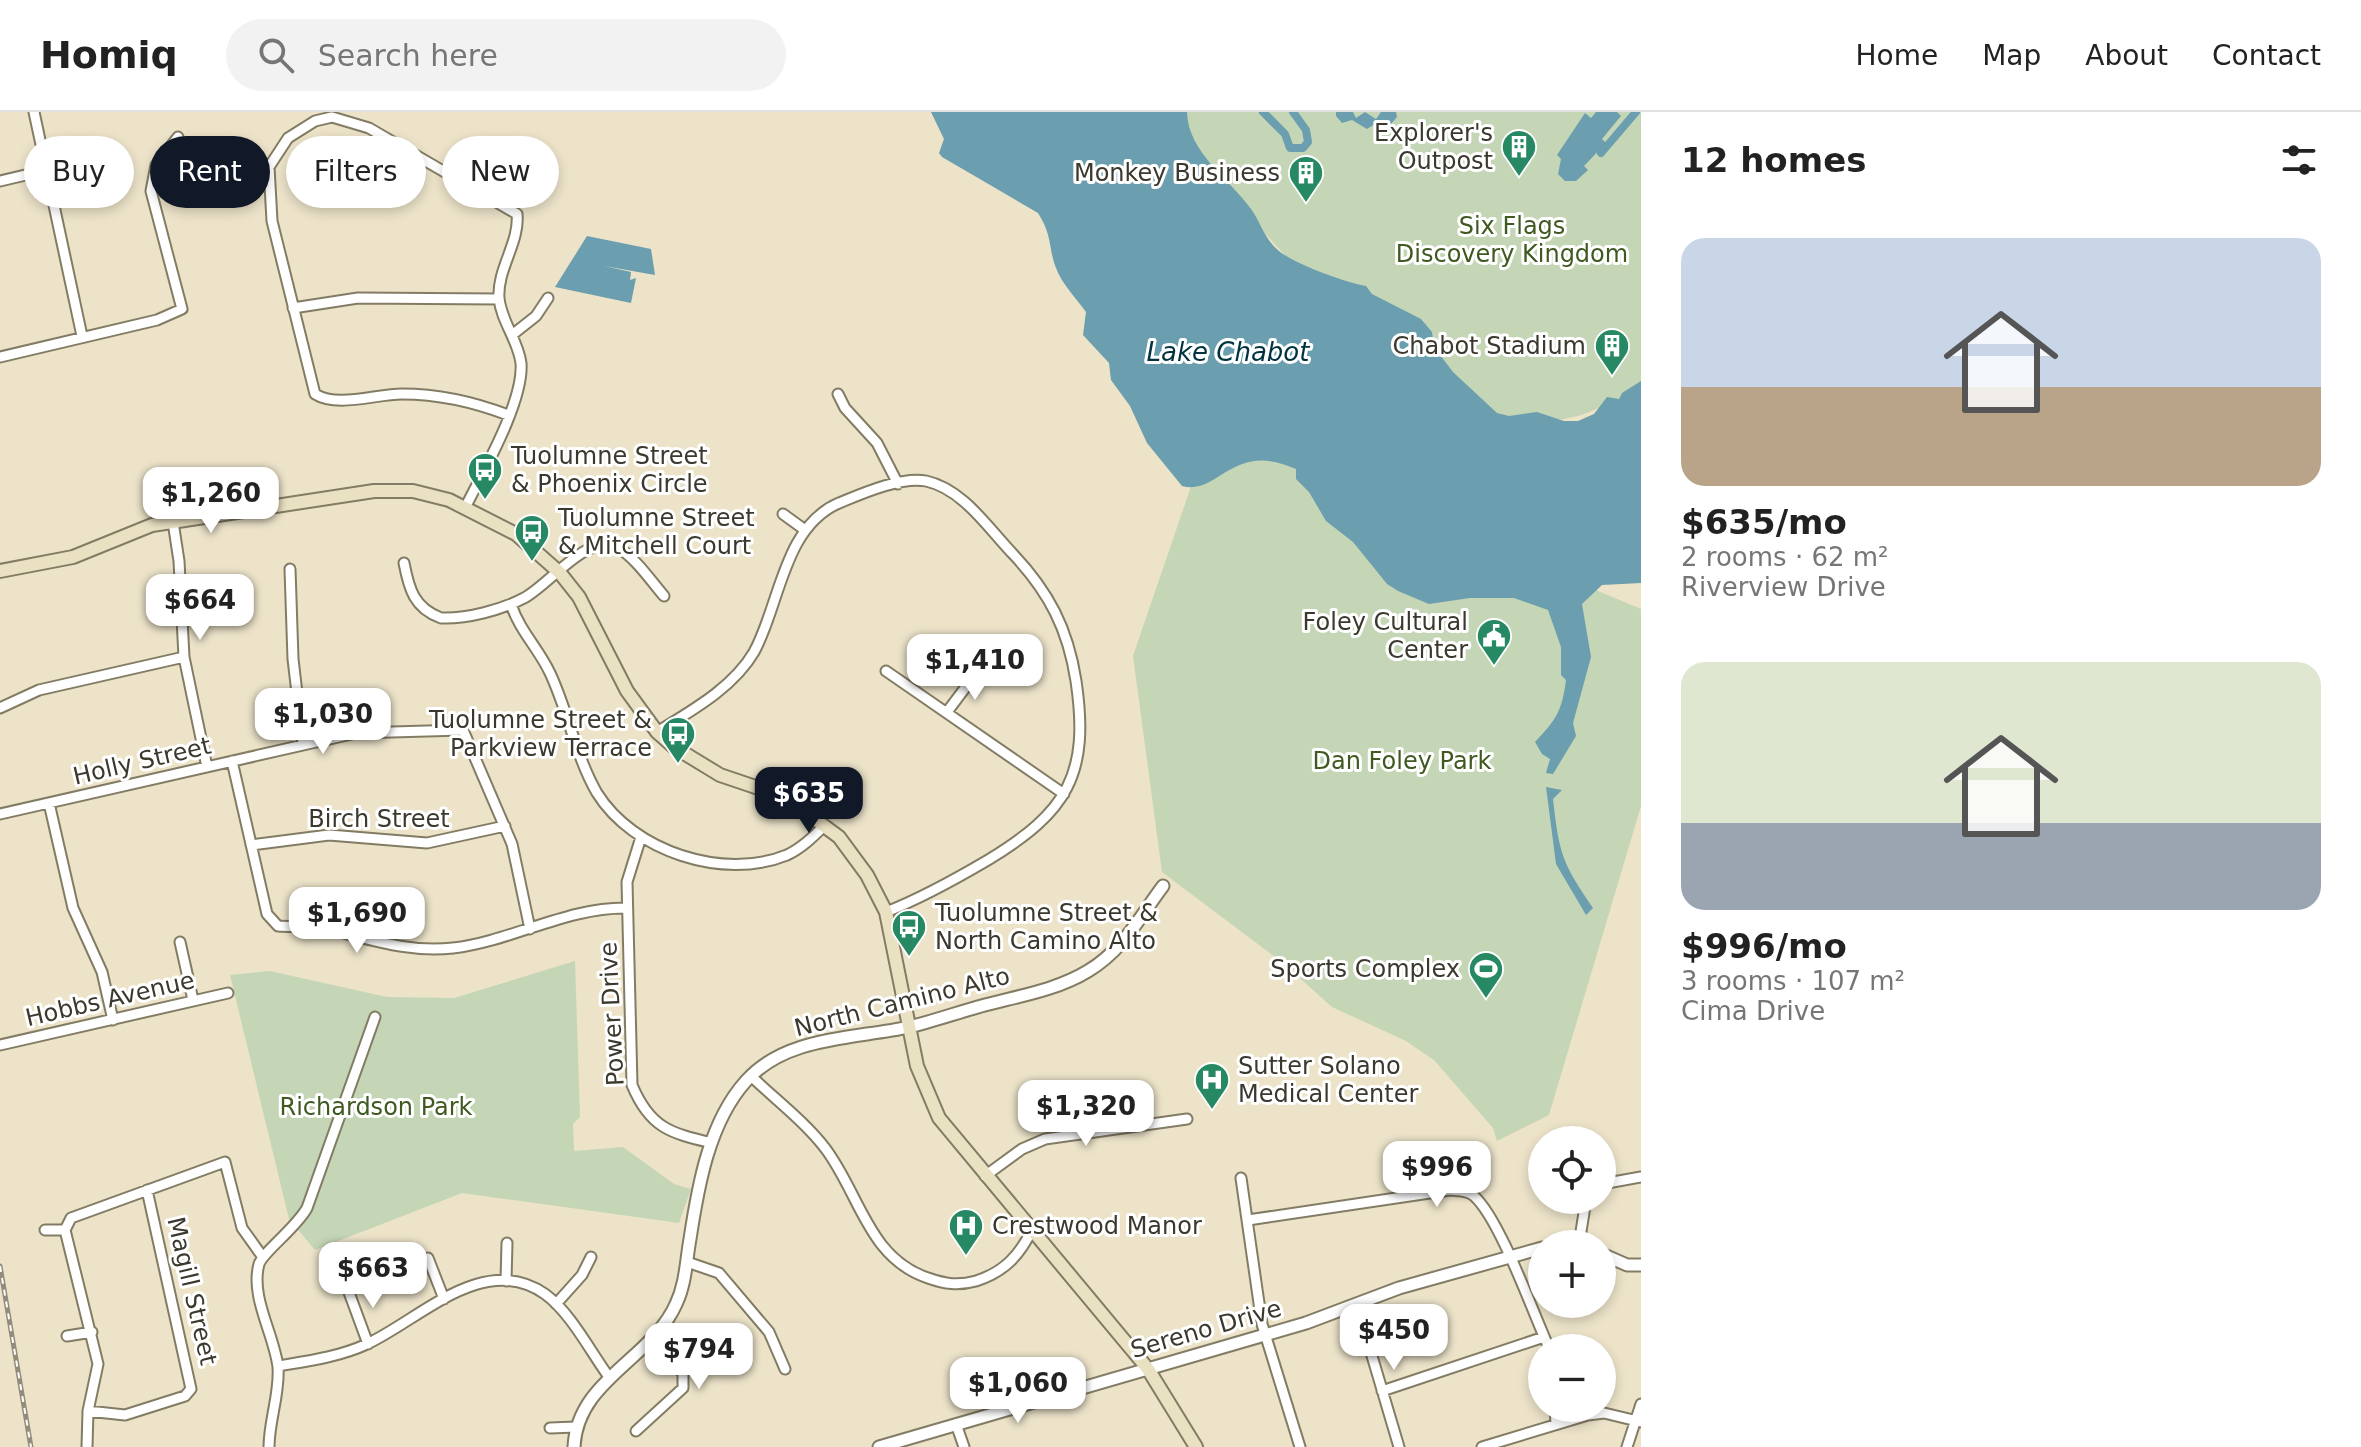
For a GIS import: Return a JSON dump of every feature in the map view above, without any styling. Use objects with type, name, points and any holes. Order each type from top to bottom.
[{"type":"main road","points":[[0,571],[73,557],[132,531],[173,522],[392,490],[428,493],[466,506],[516,534],[560,573],[579,597],[627,691],[657,732],[689,759],[720,775],[785,797],[839,837],[867,875],[886,912],[908,1027],[928,1098],[939,1118],[1148,1369],[1196,1447]]},
{"type":"street","points":[[34,112],[39,136]]},
{"type":"street","points":[[466,506],[508,415],[521,373],[499,299],[518,218],[513,209],[369,128],[332,117],[315,121],[288,138],[269,167],[272,221],[312,390],[322,399],[404,394],[472,402],[508,415]]},
{"type":"street","points":[[0,181],[24,175]]},
{"type":"street","points":[[55,208],[82,336]]},
{"type":"street","points":[[0,357],[178,313],[182,300],[156,208]]},
{"type":"street","points":[[293,308],[371,297],[499,299]]},
{"type":"street","points":[[512,335],[536,316],[548,298]]},
{"type":"street","points":[[838,394],[845,408],[877,443],[898,484]]},
{"type":"street","points":[[657,732],[730,682],[754,653],[805,530],[838,504],[898,484],[922,480],[939,484],[966,502],[1048,595],[1067,638],[1080,708],[1080,740],[1064,794],[1045,821],[1027,836],[936,891],[886,912]]},
{"type":"street","points":[[783,514],[805,530]]},
{"type":"street","points":[[173,522],[179,561],[184,657],[207,767]]},
{"type":"street","points":[[404,563],[414,599],[430,614],[452,618],[511,604],[560,573],[580,552],[602,544],[617,547],[664,596]]},
{"type":"street","points":[[290,569],[293,659],[303,744]]},
{"type":"street","points":[[511,604],[518,622],[549,669],[597,793],[621,822],[641,837],[701,860],[750,863],[789,854],[825,825]]},
{"type":"street","points":[[0,708],[39,690],[184,657]]},
{"type":"street","points":[[886,671],[1064,794]]},
{"type":"street","points":[[947,712],[977,672]]},
{"type":"street","name":"Holly Street","points":[[0,814],[303,744],[373,731],[463,730],[516,857],[530,929]]},
{"type":"street","points":[[232,761],[267,914],[278,926],[324,929],[383,945],[437,949],[530,929],[590,911],[627,908]]},
{"type":"street","points":[[49,803],[73,908],[102,972],[113,1020]]},
{"type":"street","name":"Birch Street","points":[[251,845],[329,835],[436,843],[505,826]]},
{"type":"street","name":"Power Drive","points":[[641,837],[629,870],[627,908],[632,1085],[641,1108],[655,1122],[686,1137],[712,1143]]},
{"type":"street","name":"North Camino Alto","points":[[574,1447],[576,1427],[594,1395],[609,1377],[655,1337],[678,1301],[697,1194],[712,1143],[730,1103],[751,1076],[777,1056],[805,1045],[908,1027],[1078,977],[1127,939],[1163,886]]},
{"type":"street","points":[[180,942],[193,1000]]},
{"type":"street","name":"Hobbs Avenue","points":[[0,1045],[228,993]]},
{"type":"street","points":[[269,1447],[278,1366],[257,1281],[262,1256],[289,1234],[307,1208],[375,1017]]},
{"type":"street","points":[[751,1076],[827,1151],[884,1250],[910,1273],[946,1284],[965,1284],[991,1276],[1022,1250],[1032,1230]]},
{"type":"street","points":[[985,1176],[1022,1149],[1045,1139],[1187,1119]]},
{"type":"street","points":[[87,1447],[88,1411],[98,1364],[65,1230],[71,1218],[225,1162],[242,1228],[262,1256]]},
{"type":"street","points":[[1616,1181],[1641,1177]]},
{"type":"street","points":[[1241,1178],[1262,1324],[1268,1334],[1270,1351],[1300,1447]]},
{"type":"street","name":"Magill Street","points":[[88,1411],[125,1415],[185,1396],[191,1389],[147,1190]]},
{"type":"street","points":[[1248,1220],[1450,1190],[1466,1191],[1474,1195],[1483,1208],[1510,1258],[1543,1334]]},
{"type":"street","points":[[45,1230],[65,1230]]},
{"type":"street","points":[[506,1281],[507,1243]]},
{"type":"street","name":"Sereno Drive","points":[[879,1447],[1268,1334],[1450,1272],[1528,1252]]},
{"type":"street","points":[[556,1304],[582,1275],[591,1257]]},
{"type":"street","points":[[428,1258],[444,1299]]},
{"type":"street","points":[[1616,1260],[1627,1265],[1641,1265]]},
{"type":"street","points":[[687,1262],[719,1273],[769,1332],[785,1369]]},
{"type":"street","points":[[278,1366],[319,1359],[368,1344],[471,1286],[506,1281],[537,1289],[556,1304],[609,1377]]},
{"type":"street","points":[[347,1287],[368,1344]]},
{"type":"street","points":[[1361,1302],[1399,1447]]},
{"type":"street","points":[[67,1336],[92,1332]]},
{"type":"street","points":[[636,1431],[683,1388],[683,1374],[655,1337]]},
{"type":"street","points":[[1382,1391],[1528,1342]]},
{"type":"street","points":[[1627,1447],[1638,1421],[1641,1404]]},
{"type":"street","points":[[1482,1447],[1604,1413],[1638,1421]]},
{"type":"street","points":[[956,1424],[964,1447]]},
{"type":"street","points":[[550,1428],[576,1427]]},
{"type":"green space","name":"Six Flags Discovery Kingdom","points":[[1178,112],[1641,112],[1641,395],[1625,397],[1581,415],[1561,419],[1499,421],[1289,260],[1184,143]]},
{"type":"green space","name":"Dan Foley Park","points":[[1211,428],[1641,609],[1641,806],[1549,1115],[1497,1141],[1493,1128],[1434,1060],[1406,1041],[1332,1007],[1283,963],[1162,872],[1133,656]]},
{"type":"green space","name":"Richardson Park","points":[[575,961],[580,1117],[573,1124],[574,1151],[623,1147],[674,1184],[691,1189],[679,1223],[462,1193],[315,1250],[289,1219],[230,975],[270,971],[387,997],[454,998]]},
{"type":"water","name":"Lake Chabot","points":[[931,112],[1187,112],[1189,127],[1202,153],[1251,209],[1274,247],[1307,267],[1366,286],[1372,294],[1421,319],[1432,332],[1434,347],[1453,372],[1497,413],[1509,416],[1537,412],[1564,421],[1578,421],[1594,414],[1607,397],[1619,399],[1622,393],[1641,381],[1641,583],[1602,585],[1582,604],[1591,657],[1573,723],[1576,736],[1553,774],[1546,773],[1550,759],[1542,754],[1535,742],[1557,714],[1566,680],[1561,675],[1561,647],[1548,610],[1514,598],[1470,598],[1429,604],[1398,591],[1387,584],[1353,542],[1326,521],[1309,492],[1296,479],[1296,469],[1274,462],[1256,461],[1242,464],[1195,487],[1182,486],[1147,443],[1130,406],[1111,380],[1109,363],[1083,335],[1086,312],[1059,274],[1038,213],[942,157],[939,153],[944,139]]},
{"type":"water","points":[[1336,112],[1353,112],[1356,118],[1365,112],[1376,119],[1381,112],[1396,112],[1397,117],[1391,124],[1380,121],[1367,129],[1352,120],[1342,123],[1336,116]]},
{"type":"water","points":[[1596,112],[1617,112],[1621,116],[1602,139],[1606,143],[1584,166],[1588,170],[1576,181],[1565,181],[1558,174],[1561,159],[1557,155],[1585,113],[1591,118]]},
{"type":"water","points":[[587,236],[651,249],[655,275],[604,266],[631,272],[630,280],[636,278],[631,303],[555,287]]},
{"type":"water","points":[[1546,787],[1562,790],[1553,799],[1557,832],[1568,868],[1593,908],[1586,915],[1556,864]]},
{"type":"waterway","points":[[1263,112],[1285,134],[1290,148],[1303,148],[1308,142],[1306,130],[1293,112]]},
{"type":"waterway","points":[[1601,153],[1636,112]]},
{"type":"railway","points":[[0,1266],[31,1447]]},
{"type":"place","name":"Explorer's Outpost","points":[[1519,178]]},
{"type":"place","name":"Monkey Business","points":[[1306,204]]},
{"type":"place","name":"Chabot Stadium","points":[[1612,377]]},
{"type":"place","name":"Tuolumne Street & Phoenix Circle","points":[[485,501]]},
{"type":"place","name":"Tuolumne Street & Mitchell Court","points":[[532,563]]},
{"type":"place","name":"Foley Cultural Center","points":[[1494,667]]},
{"type":"place","name":"Tuolumne Street & Parkview Terrace","points":[[678,765]]},
{"type":"place","name":"Tuolumne Street & North Camino Alto","points":[[909,958]]},
{"type":"place","name":"Sports Complex","points":[[1486,1000]]},
{"type":"place","name":"Sutter Solano Medical Center","points":[[1212,1111]]},
{"type":"place","name":"Crestwood Manor","points":[[966,1257]]}]
